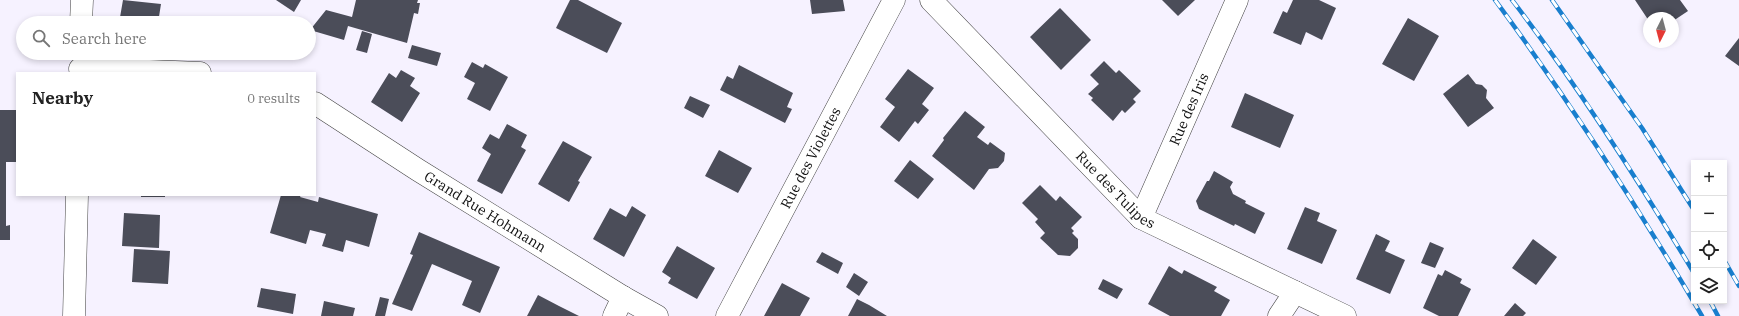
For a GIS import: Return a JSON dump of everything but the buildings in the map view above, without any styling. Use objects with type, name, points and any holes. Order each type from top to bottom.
[{"type":"street","points":[[81,16],[82,0]]},
{"type":"street","name":"Rue des Violettes","points":[[727,316],[894,0]]},
{"type":"street","name":"Rue des Tulipes","points":[[931,0],[1141,218],[1345,316]]},
{"type":"street","name":"Rue des Iris","points":[[1141,218],[1237,0]]},
{"type":"street","points":[[80,65],[98,69],[174,72]]},
{"type":"street","name":"Grand Rue Hohmann","points":[[316,104],[418,170],[618,307],[657,316]]},
{"type":"street","points":[[74,316],[77,196]]},
{"type":"street","points":[[1279,316],[1295,292]]},
{"type":"railway","points":[[1495,0],[1523,38],[1603,155],[1702,316]]},
{"type":"railway","points":[[1512,0],[1561,66],[1607,134],[1691,268]]},
{"type":"railway","points":[[1552,0],[1642,128],[1691,205]]},
{"type":"railway","points":[[1727,265],[1739,286]]},
{"type":"railway","points":[[1712,304],[1718,316]]}]
